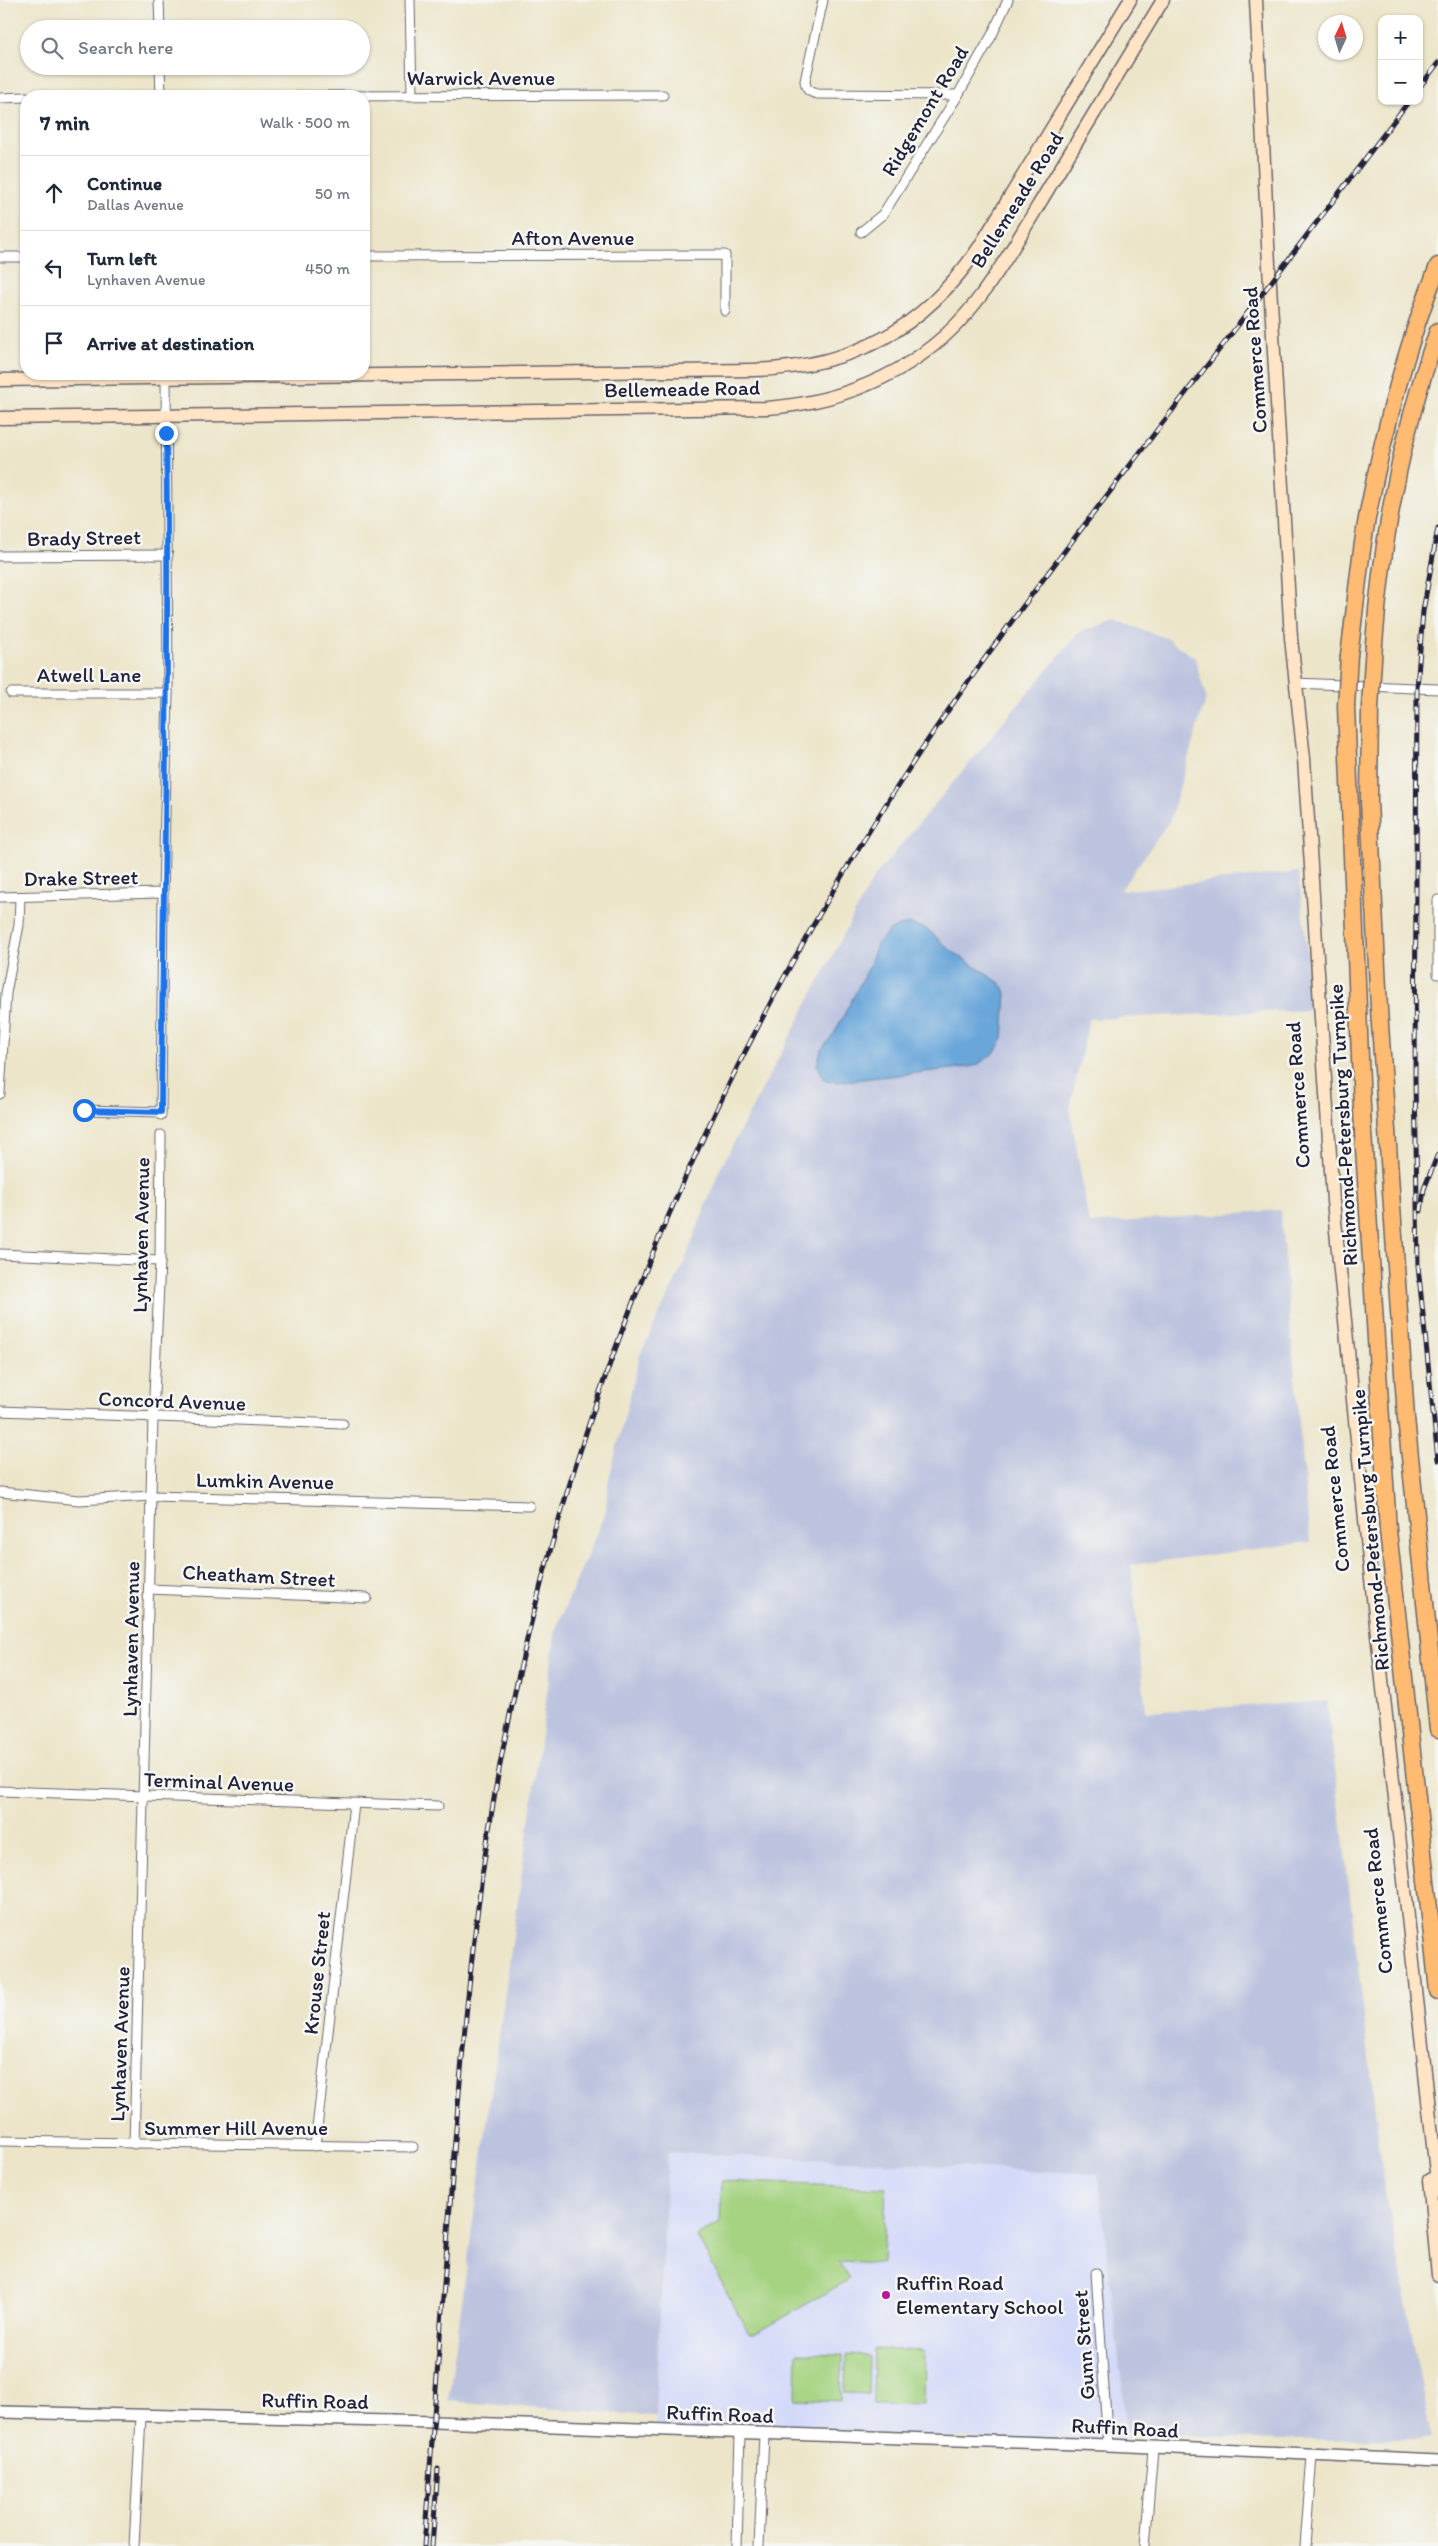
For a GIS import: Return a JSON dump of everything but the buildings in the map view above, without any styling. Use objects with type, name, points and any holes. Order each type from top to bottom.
[{"type":"highway","name":"Richmond-Petersburg Turnpike","points":[[1438,266],[1424,301],[1392,407],[1373,491],[1349,655],[1346,706],[1363,1132],[1388,1530],[1438,1991]]},
{"type":"highway","name":"Richmond-Petersburg Turnpike","points":[[1438,331],[1426,366],[1398,474],[1377,602],[1370,707],[1369,801],[1379,1009],[1404,1379],[1438,1729]]},
{"type":"main road","name":"Bellemeade Road","points":[[370,374],[771,370],[807,366],[859,351],[907,325],[934,302],[959,276],[980,246],[1130,0]]},
{"type":"main road","name":"Bellemeade Road","points":[[0,418],[767,408],[822,401],[865,386],[921,355],[951,330],[975,303],[1006,258],[1163,0]]},
{"type":"main road","name":"Commerce Road","points":[[1256,0],[1270,284],[1295,683],[1304,759],[1334,1214],[1371,1579],[1438,2191]]},
{"type":"main road","name":"Bellemeade Road","points":[[0,380],[20,380]]},
{"type":"main road","name":"Commerce Road","points":[[1298,716],[1295,748],[1320,1139],[1342,1371],[1438,2275]]},
{"type":"street","points":[[159,0],[160,20]]},
{"type":"street","points":[[410,0],[412,96]]},
{"type":"street","points":[[823,0],[806,72],[806,88],[817,94],[958,95]]},
{"type":"street","name":"Ridgemont Road","points":[[861,232],[883,214],[958,95],[992,35],[1008,0]]},
{"type":"street","points":[[160,75],[161,90]]},
{"type":"street","name":"Warwick Avenue","points":[[370,96],[663,95]]},
{"type":"street","points":[[0,98],[20,97]]},
{"type":"street","name":"Afton Avenue","points":[[370,256],[725,255],[725,311]]},
{"type":"street","points":[[0,257],[20,257]]},
{"type":"street","points":[[84,1110],[161,1114],[163,893],[168,693],[166,380]]},
{"type":"street","name":"Brady Street","points":[[0,556],[168,555]]},
{"type":"street","points":[[1295,683],[1438,689]]},
{"type":"street","name":"Atwell Lane","points":[[11,693],[168,693]]},
{"type":"street","name":"Drake Street","points":[[0,897],[163,893]]},
{"type":"street","points":[[0,1094],[6,993],[19,926],[20,897]]},
{"type":"street","points":[[1438,900],[1438,974]]},
{"type":"street","name":"Lynhaven Avenue","points":[[134,2144],[153,1418],[160,1261],[161,1135]]},
{"type":"street","points":[[0,1254],[160,1261]]},
{"type":"street","name":"Concord Avenue","points":[[0,1411],[343,1424]]},
{"type":"street","name":"Lumkin Avenue","points":[[0,1492],[79,1500],[152,1496],[529,1506]]},
{"type":"street","name":"Cheatham Street","points":[[150,1589],[367,1598]]},
{"type":"street","name":"Terminal Avenue","points":[[0,1791],[144,1798],[438,1806]]},
{"type":"street","name":"Krouse Street","points":[[315,2146],[354,1804]]},
{"type":"street","name":"Summer Hill Avenue","points":[[0,2140],[134,2144],[413,2147]]},
{"type":"street","name":"Gunn Street","points":[[1096,2273],[1108,2446]]},
{"type":"street","name":"Ruffin Road","points":[[0,2412],[141,2417],[434,2422],[1108,2446],[1438,2460]]},
{"type":"street","points":[[134,2546],[141,2417]]},
{"type":"street","points":[[737,2546],[740,2434]]},
{"type":"street","points":[[759,2546],[764,2435]]},
{"type":"street","points":[[1145,2546],[1153,2448]]},
{"type":"street","points":[[1305,2546],[1312,2456]]},
{"type":"shaded area","points":[[1115,620],[1166,638],[1195,658],[1206,698],[1170,820],[1120,891],[1298,872],[1308,958],[1309,1010],[1089,1019],[1070,1109],[1089,1224],[1280,1210],[1310,1542],[1131,1565],[1146,1712],[1327,1701],[1382,2168],[1431,2439],[1276,2440],[1127,2433],[1098,2174],[668,2152],[655,2416],[448,2401],[556,1629],[606,1511],[608,1483],[640,1355],[684,1263],[719,1171],[874,877],[1079,632]]},
{"type":"shaded area","name":"Ruffin Road Elementary School","points":[[668,2152],[1098,2174],[1128,2443],[655,2428]]},
{"type":"green space","points":[[722,2181],[886,2188],[883,2263],[838,2261],[850,2279],[755,2334],[749,2334],[697,2236],[720,2223]]},
{"type":"green space","points":[[874,2349],[924,2351],[923,2405],[873,2404]]},
{"type":"green space","points":[[797,2353],[842,2354],[841,2401],[796,2399]]},
{"type":"green space","points":[[846,2355],[869,2356],[868,2394],[845,2393]]},
{"type":"water","points":[[910,924],[927,929],[949,949],[1000,983],[1006,993],[1003,1039],[994,1053],[977,1065],[970,1067],[836,1082],[825,1080],[817,1065],[821,1050],[835,1032],[869,967],[877,944],[889,931],[899,926]]},
{"type":"railway","points":[[1423,83],[1438,63]]},
{"type":"railway","points":[[424,2546],[454,2153],[473,1950],[486,1849],[503,1749],[532,1618],[568,1488],[611,1361],[660,1237],[714,1114],[775,995],[841,878],[912,764],[971,677],[1034,592],[1406,105]]},
{"type":"railway","points":[[1438,528],[1423,611],[1417,688],[1415,1079],[1418,1266],[1438,1460]]},
{"type":"railway","points":[[1421,1211],[1424,1189],[1438,1154]]},
{"type":"railway","points":[[432,2546],[438,2469]]},
{"type":"place","name":"Ruffin Road Elementary School","points":[[886,2295]]},
{"type":"route","points":[[84,1110],[161,1112],[163,893],[168,693],[166,433]]}]
